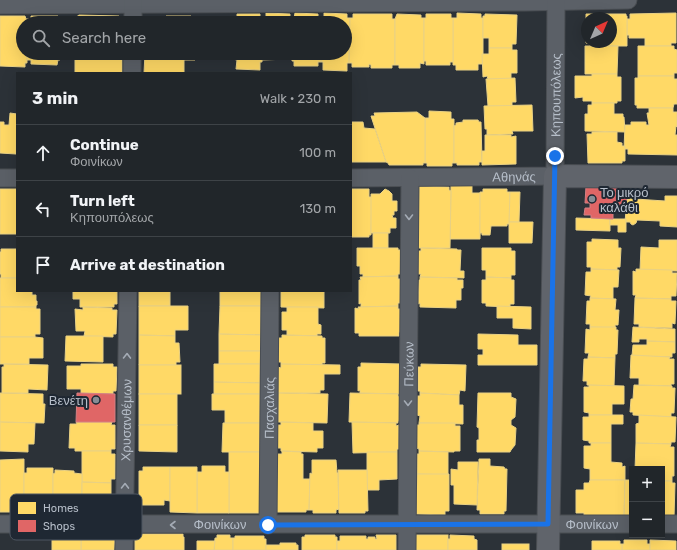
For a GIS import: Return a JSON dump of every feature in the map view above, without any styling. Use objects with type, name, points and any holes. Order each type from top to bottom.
[{"type":"street","points":[[0,5],[133,2],[628,0]]},
{"type":"street","name":"Κηπουπόλεως","points":[[548,550],[555,176],[556,1]]},
{"type":"street","points":[[133,2],[133,16]]},
{"type":"street","points":[[132,60],[132,72]]},
{"type":"street","name":"Αθηνάς","points":[[352,178],[555,176],[677,177]]},
{"type":"street","points":[[0,178],[16,178]]},
{"type":"street","name":"Πεύκων","points":[[407,550],[410,178]]},
{"type":"street","name":"Χρυσανθέμων","points":[[125,494],[128,292]]},
{"type":"street","name":"Πασχαλιάς","points":[[268,525],[270,292]]},
{"type":"street","name":"Φοινίκων","points":[[0,524],[10,524]]},
{"type":"street","name":"Φοινίκων","points":[[142,525],[629,524]]},
{"type":"street","points":[[665,524],[677,524]]},
{"type":"street","name":"Χρυσανθέμων","points":[[124,540],[124,550]]},
{"type":"building: Homes","points":[[266,13],[290,14],[290,16],[266,16]]},
{"type":"building: Homes","points":[[295,13],[318,14],[318,16],[294,16]]},
{"type":"building: Homes","points":[[324,13],[347,14],[347,16],[324,16]]},
{"type":"building: Homes","points":[[457,13],[481,14],[481,18],[483,18],[483,64],[478,64],[478,70],[456,70],[456,65],[453,65],[453,18],[457,18]]},
{"type":"building: Homes","points":[[676,13],[676,43],[671,43],[671,46],[645,46],[645,38],[629,38],[629,35],[627,35],[627,19],[630,19],[630,14]]},
{"type":"building: Homes","points":[[237,14],[260,14],[260,16],[237,16]]},
{"type":"building: Homes","points":[[353,14],[392,14],[392,19],[395,19],[395,65],[392,65],[392,68],[371,68],[371,65],[369,64],[369,67],[352,67],[352,63],[349,63],[349,60],[352,60]]},
{"type":"building: Homes","points":[[397,14],[421,15],[421,18],[424,18],[424,64],[420,63],[420,68],[399,68],[399,65],[395,65],[395,19]]},
{"type":"building: Homes","points":[[426,14],[451,14],[451,18],[453,18],[453,62],[450,62],[450,65],[426,65],[426,61],[424,61],[424,18],[426,18]]},
{"type":"building: Homes","points":[[485,14],[517,15],[516,44],[512,44],[512,48],[489,48],[489,38],[483,38],[483,16],[485,16]]},
{"type":"building: Homes","points":[[617,14],[626,14],[627,16],[627,46],[617,46]]},
{"type":"building: Homes","points":[[79,15],[119,16],[78,16]]},
{"type":"building: Homes","points":[[0,16],[16,16],[16,60],[27,60],[27,63],[25,63],[25,67],[0,66]]},
{"type":"building: Homes","points":[[618,46],[617,74],[585,74],[585,48],[617,48]]},
{"type":"building: Homes","points":[[638,46],[674,46],[674,49],[677,50],[677,73],[674,73],[674,76],[638,76]]},
{"type":"building: Homes","points":[[489,48],[512,48],[512,50],[517,50],[517,73],[511,73],[511,79],[488,79],[487,76],[483,77],[482,54],[489,54]]},
{"type":"building: Homes","points":[[31,60],[58,60],[57,65],[31,64]]},
{"type":"building: Homes","points":[[75,60],[122,60],[122,72],[75,72]]},
{"type":"building: Homes","points":[[145,60],[184,60],[184,72],[144,72]]},
{"type":"building: Homes","points":[[237,60],[262,60],[262,62],[260,62],[260,70],[236,69]]},
{"type":"building: Homes","points":[[321,60],[349,60],[349,63],[347,63],[347,71],[323,70],[323,62],[321,62]]},
{"type":"building: Homes","points":[[321,60],[321,62],[318,62],[318,66],[294,66],[294,61],[292,61]]},
{"type":"building: Homes","points":[[592,74],[617,74],[617,77],[621,77],[621,101],[617,101],[617,103],[592,103],[592,101],[583,101],[583,97],[575,98],[575,76],[592,76]]},
{"type":"building: Homes","points":[[638,76],[674,76],[674,79],[677,79],[677,104],[674,104],[673,108],[637,108],[637,105],[635,105],[635,78],[638,78]]},
{"type":"building: Homes","points":[[515,78],[516,102],[512,102],[512,106],[488,106],[486,79]]},
{"type":"building: Homes","points":[[592,103],[614,103],[614,114],[623,114],[625,132],[585,131],[585,114],[588,114],[588,105],[592,105]]},
{"type":"building: Homes","points":[[532,105],[533,131],[512,131],[513,134],[487,135],[487,129],[485,129],[484,106]]},
{"type":"building: Homes","points":[[649,108],[673,108],[673,112],[677,112],[677,127],[676,126],[675,135],[677,135],[677,155],[628,154],[628,149],[624,149],[625,125],[631,125],[631,122],[646,122],[646,125],[649,125],[647,113],[649,113]]},
{"type":"building: Homes","points":[[429,111],[451,112],[451,119],[454,119],[454,163],[452,163],[452,166],[427,166],[427,163],[425,163],[425,118],[429,118]]},
{"type":"building: Homes","points":[[417,112],[425,118],[425,163],[423,163],[423,165],[389,165],[386,162],[371,116],[375,116],[374,113]]},
{"type":"building: Homes","points":[[10,113],[16,114],[16,154],[0,153],[0,122],[4,122],[4,125],[9,125]]},
{"type":"building: Homes","points":[[463,120],[478,120],[481,122],[482,162],[479,162],[479,165],[457,165],[457,163],[454,163],[454,126],[456,123],[463,122]]},
{"type":"building: Homes","points":[[352,122],[363,122],[364,128],[375,129],[386,162],[352,162]]},
{"type":"building: Homes","points":[[592,132],[617,132],[617,142],[622,143],[622,146],[625,146],[625,161],[622,161],[622,163],[588,163],[587,134],[592,134]]},
{"type":"building: Homes","points":[[485,135],[516,136],[516,164],[482,165],[482,151],[485,151]]},
{"type":"building: Homes","points":[[451,185],[472,185],[472,193],[481,193],[480,239],[450,239]]},
{"type":"building: Homes","points":[[419,186],[449,187],[449,190],[451,191],[450,248],[418,248]]},
{"type":"building: Homes","points":[[0,189],[16,189],[16,234],[0,234]]},
{"type":"building: Homes","points":[[352,189],[369,189],[369,197],[372,197],[371,235],[369,235],[369,237],[352,237]]},
{"type":"building: Homes","points":[[385,189],[392,194],[392,201],[397,201],[397,211],[394,211],[394,215],[392,215],[393,218],[396,218],[396,228],[390,228],[390,233],[371,233],[371,194],[380,194]]},
{"type":"building: Homes","points":[[483,189],[507,189],[507,192],[510,192],[510,224],[507,224],[507,226],[491,226],[490,235],[482,235],[482,233],[480,233],[480,192],[483,192]]},
{"type":"building: Homes","points":[[510,192],[520,192],[519,222],[509,222]]},
{"type":"building: Homes","points":[[631,195],[634,195],[635,199],[665,201],[665,196],[677,196],[677,227],[660,226],[660,221],[637,220],[633,225],[630,222],[625,222],[627,199],[629,199]]},
{"type":"building: Homes","points":[[576,218],[610,219],[610,231],[576,230]]},
{"type":"building: Homes","points":[[610,219],[626,219],[626,232],[618,232],[618,225],[610,225]]},
{"type":"building: Homes","points":[[509,222],[533,222],[532,243],[509,243]]},
{"type":"building: Homes","points":[[373,233],[388,233],[388,248],[373,248]]},
{"type":"building: Homes","points":[[592,239],[618,240],[618,248],[621,248],[620,267],[617,267],[617,270],[591,269],[591,267],[587,267],[587,242],[592,242]]},
{"type":"building: Homes","points":[[659,240],[677,240],[677,271],[640,270],[641,247],[659,248]]},
{"type":"building: Homes","points":[[357,248],[398,248],[398,250],[401,250],[401,274],[398,274],[398,276],[363,277],[363,274],[360,274],[360,266],[357,266]]},
{"type":"building: Homes","points":[[421,248],[461,250],[460,271],[464,271],[464,278],[420,277],[421,274],[418,274],[418,251],[421,251]]},
{"type":"building: Homes","points":[[482,248],[511,248],[511,251],[515,251],[515,275],[511,275],[511,278],[486,277],[486,270],[482,270]]},
{"type":"building: Homes","points":[[1,249],[16,249],[16,278],[1,278]]},
{"type":"building: Homes","points":[[591,269],[619,270],[618,287],[613,287],[613,299],[590,298],[591,296],[585,295],[586,272],[591,272]]},
{"type":"building: Homes","points":[[636,269],[672,270],[672,273],[677,273],[676,296],[671,296],[671,299],[635,298],[636,295],[633,295],[633,271],[636,272]]},
{"type":"building: Homes","points":[[398,276],[398,279],[401,279],[401,303],[398,303],[398,306],[361,307],[361,303],[359,304],[360,277]]},
{"type":"building: Homes","points":[[420,277],[457,278],[457,280],[463,280],[461,300],[456,300],[456,308],[420,307],[420,303],[418,304]]},
{"type":"building: Homes","points":[[486,277],[511,278],[511,280],[514,280],[514,304],[510,304],[510,307],[486,306],[486,303],[482,303],[482,280],[486,280]]},
{"type":"building: Homes","points":[[0,278],[16,278],[16,292],[32,292],[32,295],[36,295],[36,307],[0,307]]},
{"type":"building: Homes","points":[[73,292],[117,292],[117,304],[114,304],[114,307],[80,307],[80,299],[73,299]]},
{"type":"building: Homes","points":[[139,292],[170,292],[170,306],[139,306]]},
{"type":"building: Homes","points":[[220,292],[261,292],[261,306],[220,306]]},
{"type":"building: Homes","points":[[281,292],[324,292],[324,308],[281,307]]},
{"type":"building: Homes","points":[[590,298],[616,299],[615,310],[619,310],[618,325],[615,325],[615,328],[590,327],[590,324],[586,324],[587,301],[590,301]]},
{"type":"building: Homes","points":[[635,298],[671,299],[671,301],[676,301],[675,324],[672,323],[672,328],[639,327],[639,324],[634,324]]},
{"type":"building: Homes","points":[[139,306],[188,306],[188,330],[175,330],[175,336],[139,335]]},
{"type":"building: Homes","points":[[220,306],[261,306],[261,335],[219,334]]},
{"type":"building: Homes","points":[[398,306],[398,309],[402,309],[402,332],[399,332],[399,336],[359,336],[359,333],[355,333],[355,308]]},
{"type":"building: Homes","points":[[497,306],[531,307],[531,329],[513,328],[513,318],[497,318]]},
{"type":"building: Homes","points":[[0,307],[36,307],[36,309],[40,309],[40,334],[35,334],[35,337],[0,337]]},
{"type":"building: Homes","points":[[83,307],[112,308],[112,310],[117,310],[116,334],[113,334],[113,337],[84,336],[85,331],[76,331],[75,309],[83,310]]},
{"type":"building: Homes","points":[[287,307],[318,307],[318,324],[321,325],[321,334],[317,334],[317,336],[287,335],[287,330],[282,330],[282,312],[287,312]]},
{"type":"building: Homes","points":[[590,327],[616,327],[616,330],[618,330],[617,354],[615,354],[615,358],[588,357],[589,353],[585,353],[586,329],[590,330]]},
{"type":"building: Homes","points":[[633,327],[675,329],[675,342],[647,341],[647,339],[639,339],[639,342],[632,342]]},
{"type":"building: Homes","points":[[219,334],[261,335],[261,351],[219,351]]},
{"type":"building: Homes","points":[[478,334],[518,335],[518,345],[537,345],[537,365],[478,365],[478,355],[483,355],[483,349],[478,349]]},
{"type":"building: Homes","points":[[139,335],[175,336],[175,343],[179,343],[180,362],[176,362],[176,365],[139,365]]},
{"type":"building: Homes","points":[[282,335],[322,336],[322,338],[325,338],[325,363],[322,363],[322,365],[281,364],[281,362],[278,362],[278,338],[282,338]]},
{"type":"building: Homes","points":[[66,336],[103,336],[103,362],[65,361]]},
{"type":"building: Homes","points":[[0,337],[43,338],[43,358],[29,358],[29,364],[0,364]]},
{"type":"building: Homes","points":[[647,341],[675,342],[675,353],[672,353],[672,357],[632,356],[633,345],[647,345]]},
{"type":"building: Homes","points":[[219,351],[261,351],[260,364],[219,364]]},
{"type":"building: Homes","points":[[631,355],[670,357],[669,359],[674,359],[674,384],[671,384],[671,386],[639,385],[639,378],[630,378]]},
{"type":"building: Homes","points":[[588,357],[615,358],[614,386],[587,385],[587,381],[583,381],[584,359],[588,359]]},
{"type":"building: Homes","points":[[361,363],[401,364],[400,394],[360,393],[360,390],[358,391],[358,367],[361,367]]},
{"type":"building: Homes","points":[[4,364],[48,365],[47,390],[28,389],[28,393],[2,393],[2,367],[4,367]]},
{"type":"building: Homes","points":[[81,364],[113,364],[113,367],[117,367],[116,391],[113,391],[113,394],[81,393],[81,389],[67,389],[67,366],[81,366]]},
{"type":"building: Homes","points":[[214,364],[260,364],[260,383],[214,382]]},
{"type":"building: Homes","points":[[281,364],[340,365],[340,374],[324,374],[324,390],[320,390],[320,393],[277,393],[278,367],[281,368]]},
{"type":"building: Homes","points":[[421,364],[466,365],[465,391],[460,390],[459,395],[420,393],[420,391],[418,391],[418,367],[421,367]]},
{"type":"building: Homes","points":[[139,365],[181,365],[181,394],[139,394]]},
{"type":"building: Homes","points":[[214,382],[260,383],[260,394],[214,394]]},
{"type":"building: Homes","points":[[589,385],[624,386],[624,404],[612,404],[612,415],[589,415],[589,413],[584,412],[584,387],[589,387]]},
{"type":"building: Homes","points":[[634,385],[672,386],[672,388],[675,388],[674,413],[671,413],[671,417],[633,415],[633,412],[630,412]]},
{"type":"building: Homes","points":[[0,393],[43,394],[43,404],[45,404],[44,423],[0,422]]},
{"type":"building: Homes","points":[[278,393],[328,394],[327,423],[278,422]]},
{"type":"building: Homes","points":[[350,393],[398,394],[398,396],[401,397],[400,421],[398,421],[398,423],[349,422]]},
{"type":"building: Homes","points":[[420,393],[459,395],[459,405],[463,405],[463,424],[419,423],[420,416],[417,415],[417,396],[420,396]]},
{"type":"building: Homes","points":[[478,393],[511,393],[511,397],[516,399],[515,417],[511,420],[511,425],[516,428],[515,445],[510,452],[477,452],[477,440],[479,440],[479,428],[477,427]]},
{"type":"building: Homes","points":[[139,394],[177,394],[177,425],[139,425]]},
{"type":"building: Homes","points":[[212,394],[260,394],[260,423],[225,423],[225,410],[212,410]]},
{"type":"building: Homes","points":[[589,415],[623,415],[623,424],[611,424],[611,443],[589,443],[589,441],[583,440],[583,417],[589,417]]},
{"type":"building: Homes","points":[[639,415],[676,417],[675,442],[671,442],[671,444],[636,443],[636,424],[639,423]]},
{"type":"building: Homes","points":[[0,422],[35,423],[34,444],[28,444],[28,452],[0,451]]},
{"type":"building: Homes","points":[[76,422],[112,422],[111,425],[115,425],[115,449],[111,449],[111,451],[75,451],[75,448],[69,448],[70,424],[77,424]]},
{"type":"building: Homes","points":[[281,422],[313,423],[313,431],[323,431],[323,448],[317,448],[317,452],[281,451],[281,448],[276,448],[277,425],[281,425]]},
{"type":"building: Homes","points":[[352,422],[396,423],[396,426],[399,425],[399,449],[397,449],[397,452],[353,453]]},
{"type":"building: Homes","points":[[223,423],[260,423],[260,452],[222,452]]},
{"type":"building: Homes","points":[[419,423],[455,423],[455,426],[460,426],[460,451],[419,451],[419,449],[416,448],[416,425],[419,425]]},
{"type":"building: Homes","points":[[139,425],[177,425],[177,452],[139,451]]},
{"type":"building: Homes","points":[[591,443],[611,443],[611,462],[622,463],[622,467],[625,466],[625,480],[590,480],[590,469],[584,468],[584,446],[591,446]]},
{"type":"building: Homes","points":[[636,443],[671,444],[670,447],[674,447],[674,476],[672,476],[672,481],[665,481],[665,466],[635,466]]},
{"type":"building: Homes","points":[[82,451],[111,451],[111,454],[115,454],[115,479],[111,479],[111,483],[82,482]]},
{"type":"building: Homes","points":[[282,451],[301,452],[301,454],[303,454],[303,479],[310,479],[309,510],[306,510],[306,512],[276,512],[277,454],[282,454]]},
{"type":"building: Homes","points":[[419,451],[448,452],[448,475],[417,474],[417,454],[419,454]]},
{"type":"building: Homes","points":[[229,452],[260,452],[260,513],[229,513]]},
{"type":"building: Homes","points":[[367,452],[397,452],[397,479],[379,480],[379,490],[367,490]]},
{"type":"building: Homes","points":[[24,459],[24,494],[10,494],[10,512],[0,512],[0,460]]},
{"type":"building: Homes","points":[[479,459],[490,459],[490,466],[504,467],[507,469],[506,511],[504,511],[504,514],[480,514],[480,510],[477,510]]},
{"type":"building: Homes","points":[[312,460],[336,460],[338,473],[339,509],[336,510],[336,513],[313,513],[313,510],[309,510],[310,473],[312,474]]},
{"type":"building: Homes","points":[[458,462],[478,462],[477,505],[454,504],[454,485],[451,485],[451,469],[458,470]]},
{"type":"building: Homes","points":[[202,466],[225,466],[225,472],[229,472],[229,513],[197,513],[197,472],[202,472]]},
{"type":"building: Homes","points":[[143,467],[170,467],[170,501],[164,500],[164,505],[142,505],[142,494],[139,494],[139,471],[143,471]]},
{"type":"building: Homes","points":[[170,467],[197,467],[197,513],[170,512]]},
{"type":"building: Homes","points":[[27,468],[53,468],[53,494],[24,494],[24,473],[27,473]]},
{"type":"building: Homes","points":[[55,470],[74,471],[74,473],[82,474],[82,494],[53,494],[53,474],[55,473]]},
{"type":"building: Homes","points":[[338,470],[367,470],[368,511],[365,511],[365,513],[339,513]]},
{"type":"building: Homes","points":[[417,474],[449,474],[449,511],[445,511],[445,515],[416,514]]},
{"type":"building: Homes","points":[[590,480],[625,480],[624,517],[584,516],[584,513],[576,513],[576,490],[584,490],[584,483],[589,483]]},
{"type":"building: Homes","points":[[625,480],[629,480],[629,517],[624,517]]},
{"type":"building: Homes","points":[[665,481],[672,481],[672,483],[675,483],[674,518],[665,518]]},
{"type":"building: Homes","points":[[82,482],[111,483],[111,494],[82,494]]},
{"type":"building: Homes","points":[[142,534],[183,534],[184,537],[184,550],[135,550],[135,540],[142,540]]},
{"type":"building: Homes","points":[[217,535],[230,535],[230,538],[233,538],[233,550],[214,550],[215,538],[217,538]]},
{"type":"building: Homes","points":[[305,535],[335,535],[335,537],[337,537],[337,550],[302,550],[302,537],[305,537]]},
{"type":"building: Homes","points":[[376,535],[396,535],[396,550],[337,550],[337,541],[340,541],[340,536],[366,536],[366,539],[368,539],[368,537],[375,537],[375,539],[377,539]]},
{"type":"building: Homes","points":[[415,535],[448,535],[448,550],[415,550]]},
{"type":"building: Homes","points":[[450,535],[474,536],[474,539],[477,540],[477,550],[448,550],[448,539],[450,539]]},
{"type":"building: Homes","points":[[235,536],[264,536],[264,539],[266,539],[266,550],[233,550],[233,538],[235,538]]},
{"type":"building: Homes","points":[[52,540],[81,540],[81,550],[52,550]]},
{"type":"building: Homes","points":[[81,540],[115,540],[114,550],[81,550]]},
{"type":"building: Homes","points":[[624,540],[647,540],[647,544],[650,544],[650,550],[622,550]]},
{"type":"building: Homes","points":[[650,540],[676,541],[676,550],[650,550]]},
{"type":"building: Homes","points":[[197,541],[215,541],[214,550],[197,550]]},
{"type":"building: Homes","points":[[592,541],[620,541],[620,544],[622,544],[622,550],[592,550]]},
{"type":"building: Homes","points":[[280,543],[296,543],[296,545],[298,545],[298,550],[266,550],[266,545],[280,545]]},
{"type":"building: Homes","points":[[502,544],[529,544],[529,550],[502,550]]},
{"type":"building: Shops","points":[[586,186],[619,188],[619,190],[627,191],[626,212],[613,212],[613,219],[591,218],[591,215],[584,215],[585,208],[590,208],[590,203],[585,203]]},
{"type":"building: Shops","points":[[77,393],[115,394],[115,422],[76,422]]},
{"type":"place","name":"Το μικρό καλάθι","points":[[592,199]]},
{"type":"place","name":"Βενέτη","points":[[96,400]]},
{"type":"route","points":[[268,525],[548,524],[555,156]]}]
